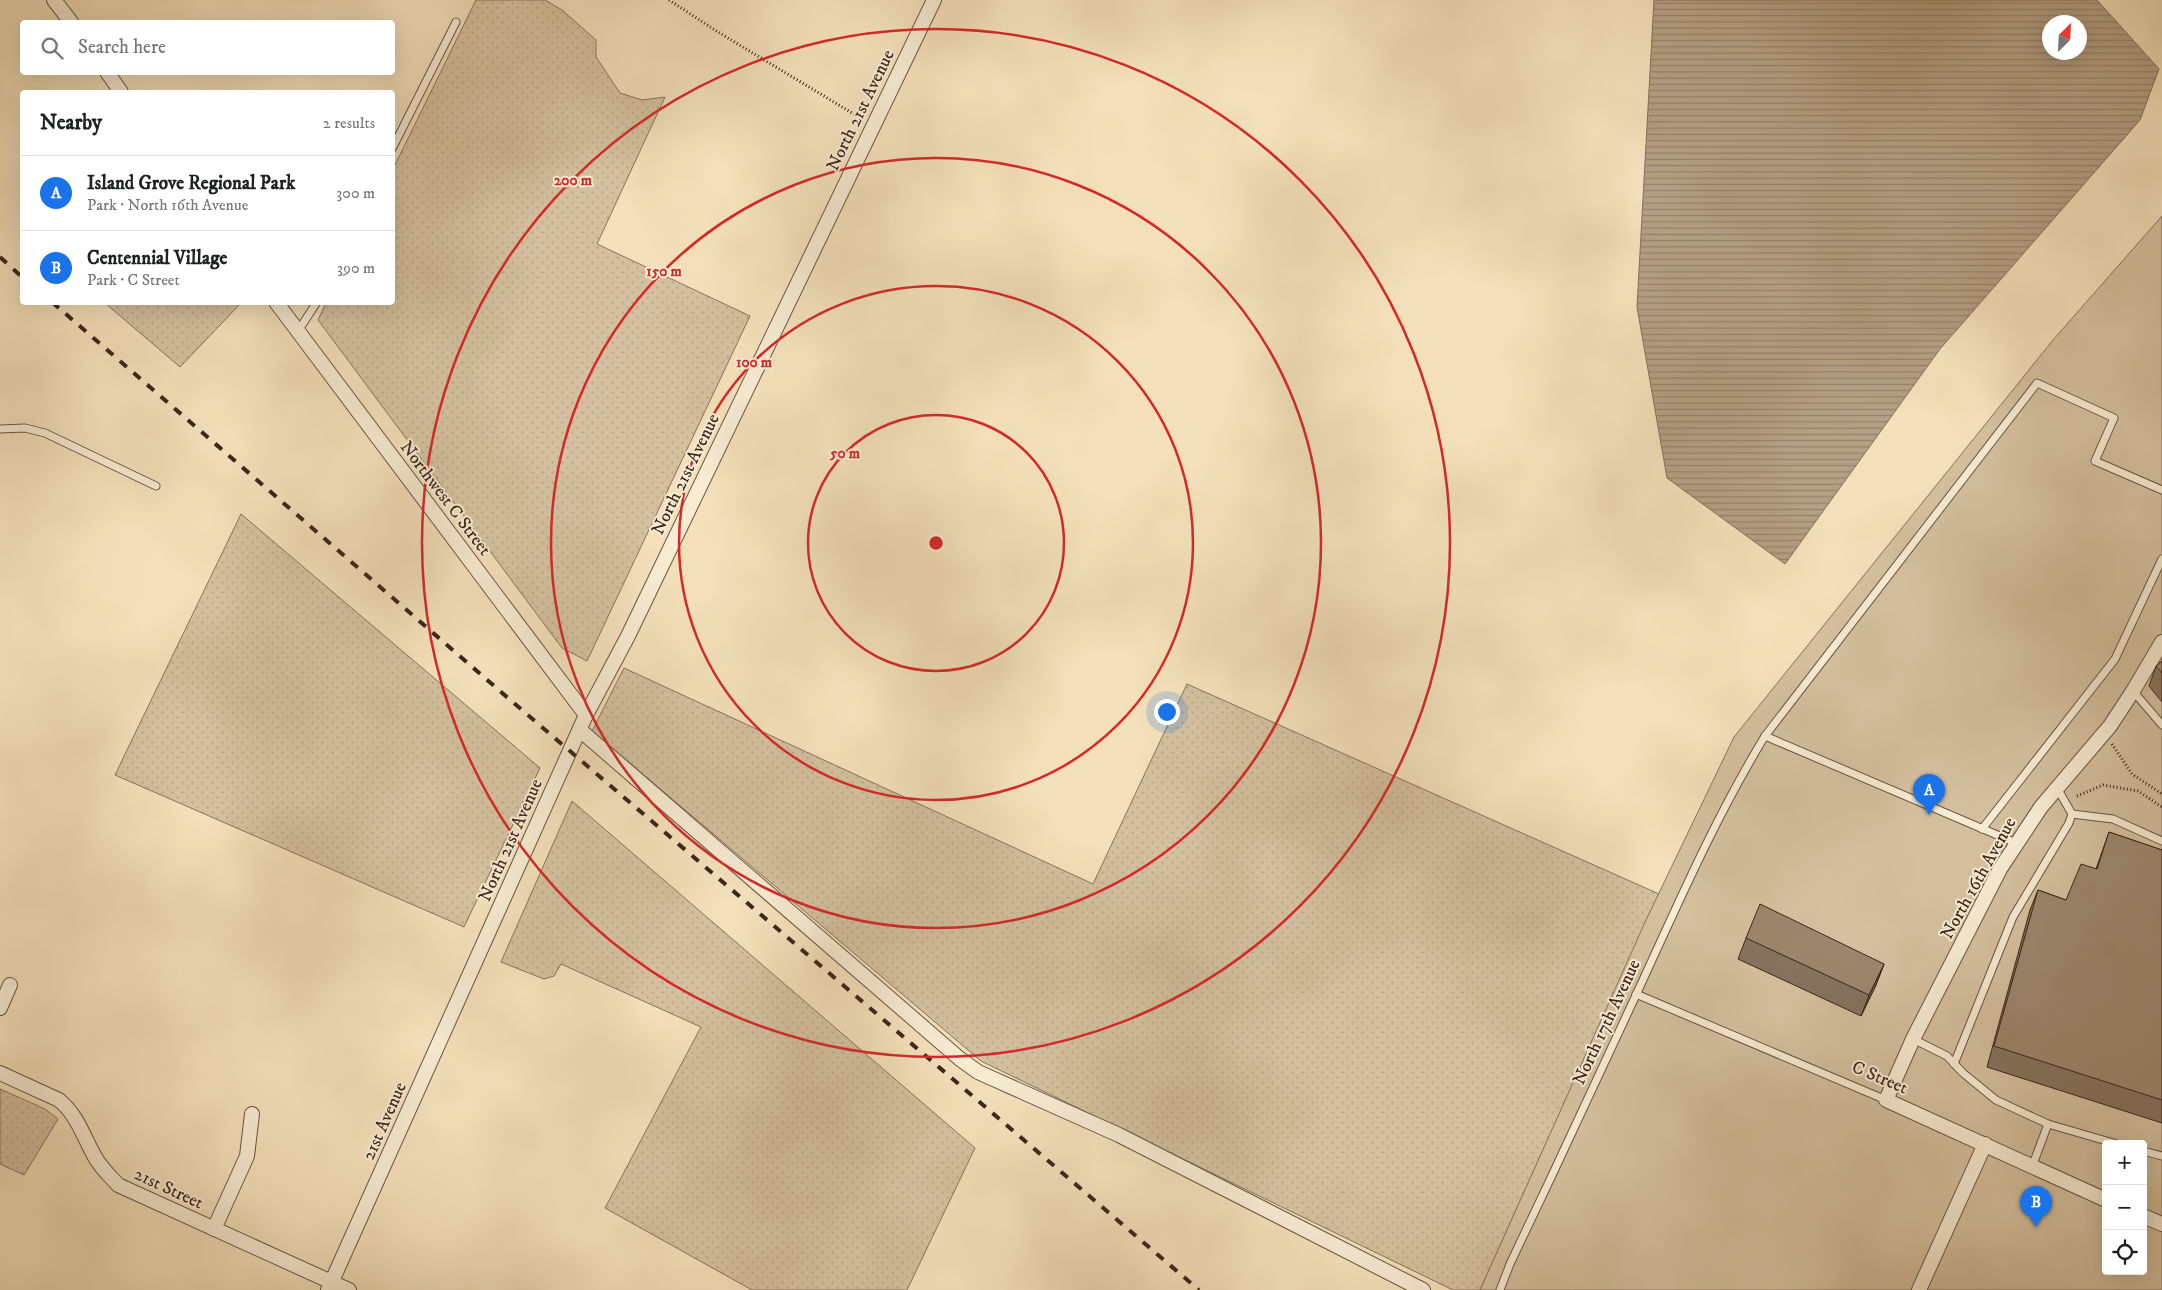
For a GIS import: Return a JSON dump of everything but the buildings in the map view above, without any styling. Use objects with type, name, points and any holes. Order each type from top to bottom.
[{"type":"street","points":[[54,0],[69,20]]},
{"type":"street","name":"North 21st Avenue","points":[[474,967],[586,715],[628,636],[934,0]]},
{"type":"street","points":[[109,75],[120,90]]},
{"type":"street","name":"Northwest C Street","points":[[278,305],[586,715]]},
{"type":"street","name":"North 16th Avenue","points":[[1886,1100],[1913,1039],[2000,869],[2041,807],[2110,726],[2134,691],[2162,642]]},
{"type":"street","points":[[580,730],[953,1053],[978,1072],[1119,1135],[1423,1290]]},
{"type":"street","name":"21st Avenue","points":[[330,1286],[474,967]]},
{"type":"street","points":[[0,1008],[10,985]]},
{"type":"street","name":"21st Street","points":[[0,1073],[59,1100],[67,1107],[75,1117],[95,1157],[118,1185],[214,1229],[330,1286],[349,1290]]},
{"type":"street","name":"C Street","points":[[1886,1100],[2102,1198]]},
{"type":"street","points":[[214,1229],[247,1156],[252,1114]]},
{"type":"street","points":[[1919,1290],[1985,1144]]},
{"type":"street","points":[[2147,1218],[2162,1224]]},
{"type":"lane","points":[[395,143],[456,22]]},
{"type":"lane","points":[[298,331],[315,305]]},
{"type":"lane","name":"North 17th Avenue","points":[[1500,1290],[1510,1264],[1678,904],[1745,769],[1765,736],[2037,382],[2114,418],[2095,461],[2162,490]]},
{"type":"lane","points":[[0,429],[24,428],[45,433],[156,486]]},
{"type":"lane","points":[[1982,829],[2115,659],[2162,559]]},
{"type":"lane","points":[[2134,691],[2162,725]]},
{"type":"lane","points":[[1765,736],[2016,843]]},
{"type":"lane","points":[[2058,788],[2072,814]]},
{"type":"lane","points":[[2072,814],[2113,819],[2162,841]]},
{"type":"lane","points":[[1954,1064],[2013,917],[2062,836],[2072,814]]},
{"type":"lane","name":"C Street","points":[[1636,994],[1886,1100]]},
{"type":"lane","points":[[1913,1039],[1947,1056],[1963,1073],[1996,1100],[2048,1124],[2103,1140]]},
{"type":"lane","points":[[2032,1167],[2048,1124]]},
{"type":"lane","points":[[2147,1152],[2162,1156]]},
{"type":"path","points":[[669,0],[764,61],[873,126]]},
{"type":"path","points":[[2111,744],[2132,774],[2162,794]]},
{"type":"path","points":[[2076,796],[2103,785],[2138,791],[2162,807]]},
{"type":"shaded area","points":[[476,0],[545,0],[562,10],[596,40],[596,57],[620,93],[642,100],[665,97],[597,244],[750,316],[587,661],[562,648],[318,320],[325,305],[395,305],[395,165]]},
{"type":"shaded area","points":[[1654,0],[2097,0],[2159,69],[2140,120],[1940,349],[1785,564],[1667,478],[1637,307]]},
{"type":"shaded area","points":[[2162,216],[2162,1290],[1480,1290],[1646,920],[1734,737],[2053,340]]},
{"type":"shaded area","points":[[107,305],[239,305],[180,367]]},
{"type":"shaded area","points":[[241,514],[540,768],[464,927],[115,775]]},
{"type":"shaded area","points":[[624,668],[1093,884],[1187,684],[1659,894],[1480,1290],[1453,1290],[981,1061],[592,731]]},
{"type":"shaded area","points":[[572,801],[975,1148],[907,1290],[752,1290],[605,1208],[701,1027],[561,964],[554,976],[544,979],[501,962]]},
{"type":"shaded area","points":[[0,1089],[45,1109],[58,1119],[24,1175],[0,1164]]},
{"type":"railway","points":[[0,257],[20,275]]},
{"type":"railway","points":[[55,305],[508,698],[1199,1290]]},
{"type":"place","name":"Island Grove Regional Park","points":[[1929,815]]},
{"type":"place","name":"Centennial Village","points":[[2036,1227]]}]
